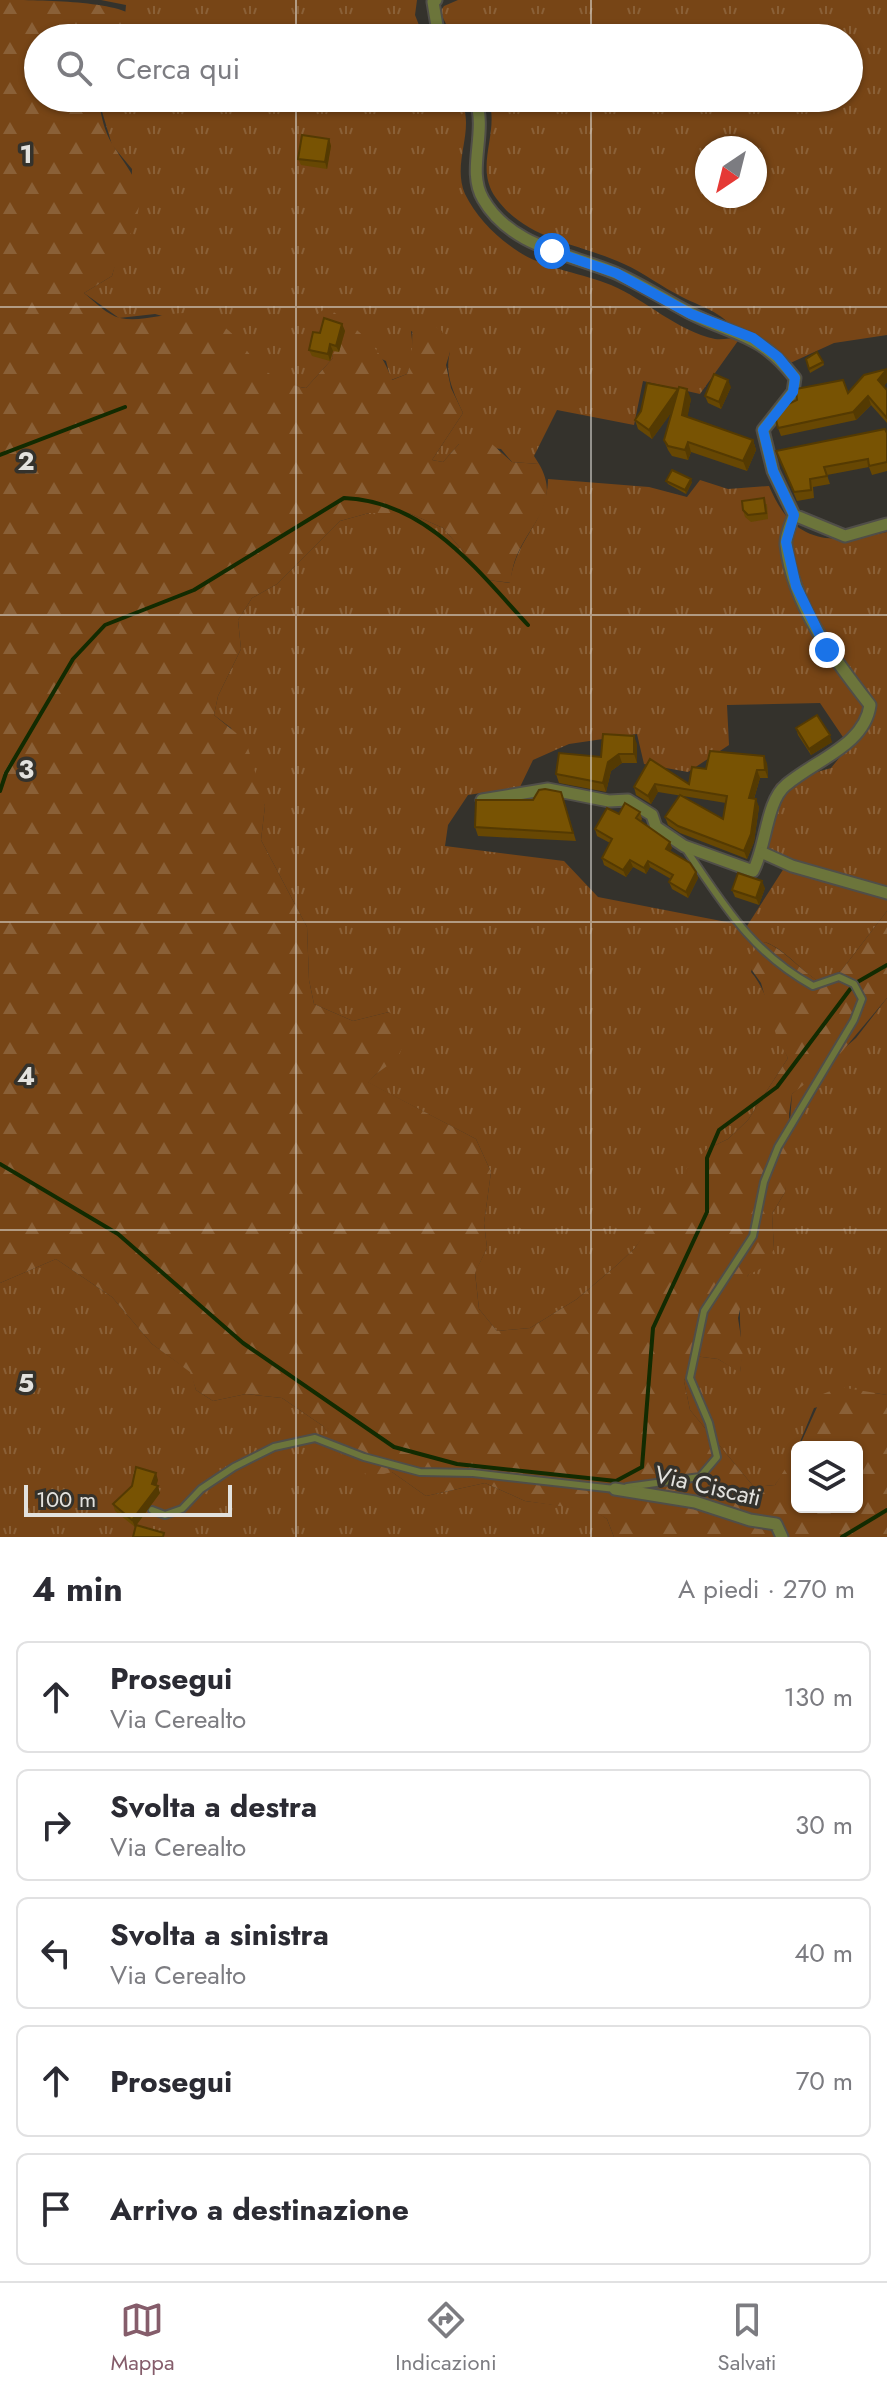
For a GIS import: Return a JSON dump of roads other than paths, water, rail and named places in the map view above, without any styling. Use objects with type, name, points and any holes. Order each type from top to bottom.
[{"type":"street","points":[[434,24],[433,2],[436,0]]},
{"type":"street","points":[[477,112],[482,138],[475,177],[483,200],[518,237],[616,273],[691,314],[753,338],[778,357],[795,378],[793,392],[763,430],[773,471],[794,515],[786,542],[796,586],[827,650],[870,705],[868,722],[855,737],[783,787],[766,826],[763,853],[753,871],[684,846],[656,827],[652,815],[628,800],[609,801],[548,789],[482,800]]},
{"type":"street","points":[[794,515],[845,536],[887,524]]},
{"type":"street","points":[[763,853],[792,866],[887,893]]},
{"type":"street","name":"Via Ciscati","points":[[615,1489],[695,1502],[750,1520],[776,1524],[782,1537]]},
{"type":"lane","points":[[152,1510],[165,1515],[182,1509],[201,1489],[234,1467],[274,1447],[315,1438],[364,1457],[420,1472],[473,1473],[615,1489],[700,1477],[717,1457],[709,1423],[690,1378],[704,1311],[753,1236],[764,1182],[778,1147],[854,1020],[862,999],[854,984],[839,977],[813,986],[784,970],[741,931],[684,846]]},
{"type":"waterway","points":[[0,455],[125,407]]},
{"type":"waterway","points":[[0,791],[6,773],[73,659],[105,625],[194,590],[344,498],[373,502],[400,511],[425,525],[469,561],[528,625]]},
{"type":"waterway","points":[[0,1164],[118,1234],[243,1343],[394,1447],[457,1464],[616,1481],[642,1467],[653,1328],[707,1212],[707,1158],[719,1130],[777,1087],[854,984],[887,965]]},
{"type":"waterway","points":[[842,1537],[887,1510]]}]
